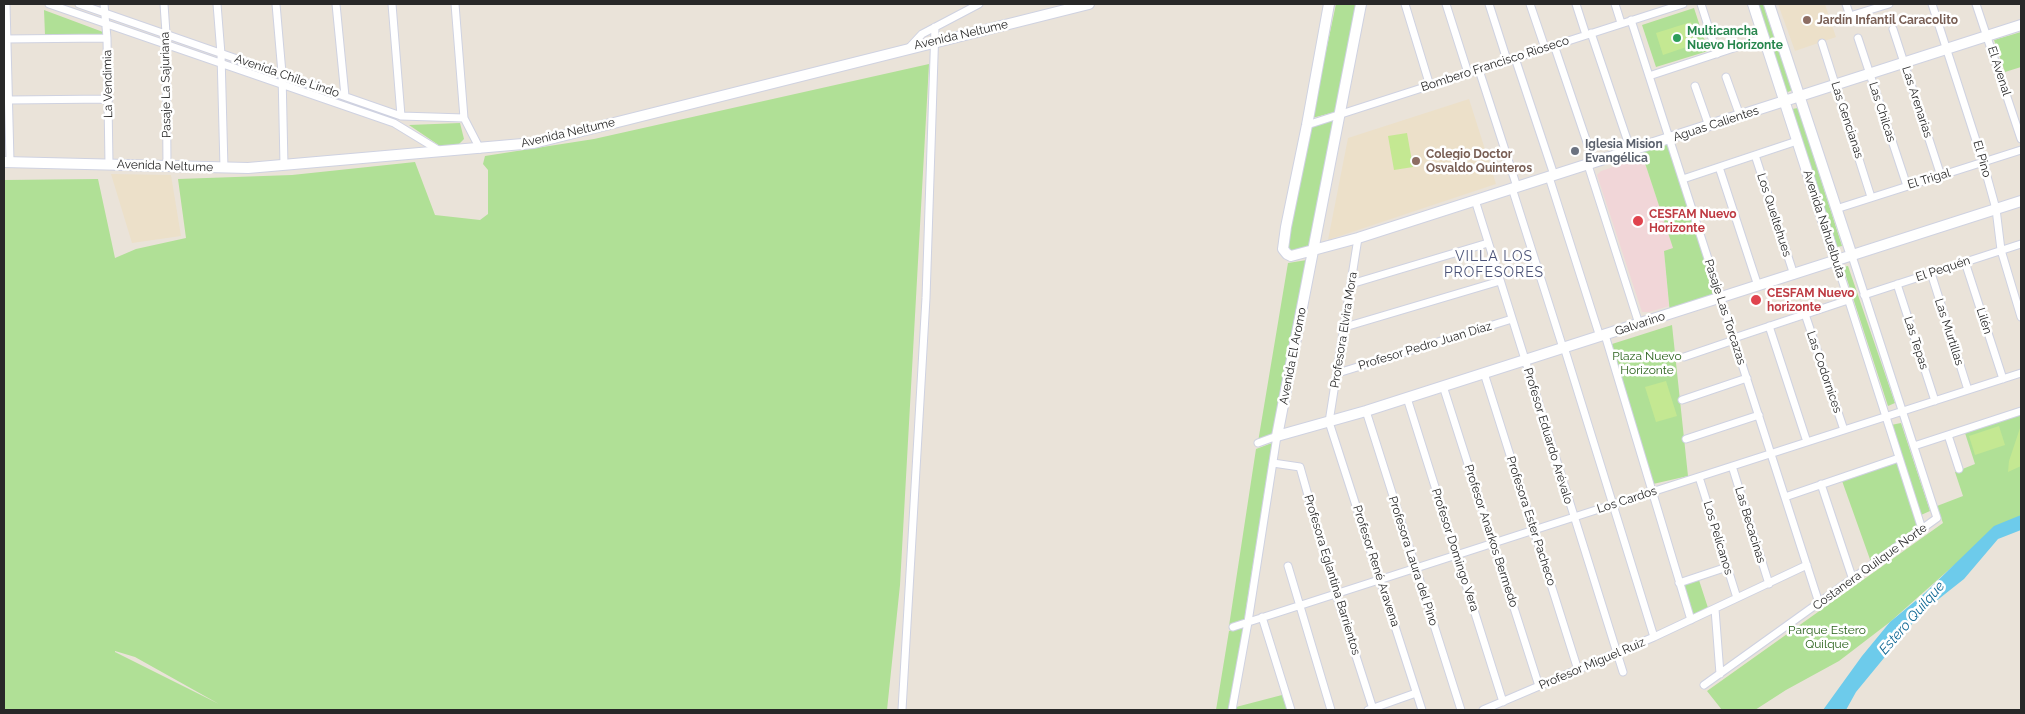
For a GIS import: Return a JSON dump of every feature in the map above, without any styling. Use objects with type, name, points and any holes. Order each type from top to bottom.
[{"type":"street","points":[[6,4],[5,39],[9,100],[7,162]]},
{"type":"street","name":"Avenida Chile Lindo","points":[[49,4],[394,123],[440,151]]},
{"type":"street","name":"Avenida Chile Lindo","points":[[79,4],[401,116],[464,118]]},
{"type":"street","name":"La Vendimia","points":[[104,4],[108,38],[109,164]]},
{"type":"street","name":"Pasaje La Sajuriana","points":[[164,4],[168,167]]},
{"type":"street","points":[[217,4],[221,54],[224,168]]},
{"type":"street","points":[[276,4],[282,74],[284,165]]},
{"type":"street","points":[[336,4],[345,96]]},
{"type":"street","points":[[392,4],[401,116]]},
{"type":"street","points":[[455,4],[464,118],[480,149]]},
{"type":"street","points":[[909,48],[922,34],[979,4]]},
{"type":"street","name":"Avenida Neltume","points":[[7,162],[224,168],[284,165],[534,143],[935,41],[1089,4]]},
{"type":"street","points":[[1307,125],[1329,4]]},
{"type":"street","name":"Avenida El Aromo","points":[[1232,710],[1248,622],[1277,436],[1361,4]]},
{"type":"street","points":[[1405,4],[1430,86]]},
{"type":"street","points":[[1446,4],[1468,74]]},
{"type":"street","points":[[1489,4],[1508,60]]},
{"type":"street","points":[[1530,4],[1545,48]]},
{"type":"street","points":[[1576,4],[1589,34],[1631,152]]},
{"type":"street","points":[[1615,4],[1621,24]]},
{"type":"street","name":"Bombero Francisco Rioseco","points":[[1307,125],[1621,24],[1658,8],[1683,4]]},
{"type":"street","points":[[1701,4],[1717,54]]},
{"type":"street","name":"Avenida Nahuelbuta","points":[[1753,4],[1922,529]]},
{"type":"street","name":"Avenida Nahuelbuta","points":[[1769,4],[1937,518]]},
{"type":"street","points":[[1846,4],[1850,16],[1889,4]]},
{"type":"street","name":"El Pino","points":[[1932,4],[1983,162],[1996,209],[2001,250],[2021,317]]},
{"type":"street","name":"El Avenal","points":[[1976,4],[2021,139]]},
{"type":"street","name":"Pasaje Las Torcazas","points":[[1631,20],[1819,603]]},
{"type":"street","name":"Aguas Calientes","points":[[1307,125],[1283,246],[1287,254],[1294,256],[1358,238],[1631,152],[2021,25]]},
{"type":"street","points":[[902,710],[926,298],[935,27]]},
{"type":"street","name":"Las Arenarias","points":[[1893,29],[1941,176]]},
{"type":"street","points":[[5,39],[108,38]]},
{"type":"street","points":[[1649,76],[1764,38]]},
{"type":"street","name":"Las Chilcas","points":[[1858,38],[1907,186]]},
{"type":"street","name":"Las Gencianas","points":[[1822,43],[1872,197]]},
{"type":"street","points":[[1554,45],[1639,324]]},
{"type":"street","points":[[1515,58],[1691,620]]},
{"type":"street","points":[[1479,70],[1563,348],[1654,637]]},
{"type":"street","points":[[1726,77],[1740,116]]},
{"type":"street","points":[[1695,86],[1709,126]]},
{"type":"street","points":[[9,100],[109,99]]},
{"type":"street","points":[[1683,179],[1797,141]]},
{"type":"street","name":"El Trigal","points":[[1836,209],[2021,150]]},
{"type":"street","name":"Los Queltehues","points":[[1755,155],[1794,274]]},
{"type":"street","points":[[1719,167],[1758,286]]},
{"type":"street","name":"Profesor Eduardo Arévalo","points":[[1475,200],[1623,672]]},
{"type":"street","name":"Galvarino","points":[[1258,443],[1603,336],[2021,201]]},
{"type":"street","name":"Profesora Elvira Mora","points":[[1329,422],[1358,238]]},
{"type":"street","points":[[1351,284],[1488,243]]},
{"type":"street","name":"El Pequén","points":[[1864,295],[2021,244]]},
{"type":"street","name":"Lilén","points":[[1965,262],[2003,379]]},
{"type":"street","name":"Las Murtillas","points":[[1931,273],[1968,390]]},
{"type":"street","points":[[1345,327],[1500,281]]},
{"type":"street","name":"Las Tepas","points":[[1897,284],[1935,401]]},
{"type":"street","points":[[1684,357],[1848,300]]},
{"type":"street","name":"Las Codornices","points":[[1805,314],[1844,430]]},
{"type":"street","name":"Profesor Pedro Juan Díaz","points":[[1338,373],[1512,319]]},
{"type":"street","points":[[1769,326],[1808,442]]},
{"type":"street","name":"Profesora Ester Pacheco","points":[[1484,373],[1578,670]]},
{"type":"street","name":"Los Cardos","points":[[1233,627],[2021,373]]},
{"type":"street","points":[[1682,400],[1747,378]]},
{"type":"street","name":"Profesor Anarkos Bermedo","points":[[1443,386],[1539,686]]},
{"type":"street","name":"Profesor Domingo Vera","points":[[1407,398],[1503,702]]},
{"type":"street","name":"Profesora Laura del Pino","points":[[1366,411],[1461,710]]},
{"type":"street","points":[[1914,446],[2021,411]]},
{"type":"street","points":[[1686,439],[1759,415]]},
{"type":"street","name":"Profesor René Aravena","points":[[1329,422],[1422,710]]},
{"type":"street","points":[[1948,435],[1959,469]]},
{"type":"street","points":[[1785,497],[1899,458]]},
{"type":"street","name":"Profesora Eglantina Barrientos","points":[[1273,462],[1300,467],[1370,709]]},
{"type":"street","name":"Las Becacinas","points":[[1732,466],[1768,584]]},
{"type":"street","name":"Los Pelícanos","points":[[1698,477],[1737,598]]},
{"type":"street","points":[[1821,484],[1852,580]]},
{"type":"street","name":"Costanera Quilque Norte","points":[[1704,685],[1937,518]]},
{"type":"street","name":"Profesor Miguel Ruiz","points":[[1483,710],[1654,637],[1807,565]]},
{"type":"street","points":[[1288,566],[1298,606],[1331,710]]},
{"type":"street","points":[[1679,583],[1727,567]]},
{"type":"street","points":[[1715,608],[1720,674]]},
{"type":"street","points":[[1262,617],[1291,710]]},
{"type":"street","points":[[1370,709],[1416,693]]},
{"type":"shaded area","name":"Jardín Infantil Caracolito","points":[[1778,4],[1825,4],[1836,37],[1795,51]]},
{"type":"shaded area","name":"Colegio Doctor Osvaldo Quinteros","points":[[1469,99],[1496,184],[1328,240],[1348,138]]},
{"type":"shaded area","name":"CESFAM Nuevo Horizonte","points":[[1643,157],[1673,248],[1664,251],[1669,306],[1649,312],[1642,312],[1597,175],[1601,171]]},
{"type":"shaded area","points":[[111,174],[171,175],[181,236],[132,243]]},
{"type":"green space","points":[[1336,4],[1357,4],[1335,112],[1312,118]]},
{"type":"green space","points":[[1758,4],[1763,4],[1792,90],[1786,93]]},
{"type":"green space","points":[[1694,8],[1708,51],[1656,67],[1642,25]]},
{"type":"green space","points":[[44,10],[103,32],[104,37],[45,35]]},
{"type":"green space","name":"Multicancha Nuevo Horizonte","points":[[1691,22],[1698,43],[1663,55],[1656,33]]},
{"type":"green space","points":[[2021,32],[2021,67],[2005,72],[1994,40]]},
{"type":"green space","points":[[929,64],[900,585],[887,710],[4,710],[4,180],[98,179],[115,258],[136,249],[186,238],[178,179],[292,175],[415,162],[435,215],[480,220],[488,214],[488,170],[483,164],[485,156],[594,139]],"holes":[[[115,651],[135,657],[219,704]]]},
{"type":"green space","points":[[1798,108],[1842,246],[1837,247],[1792,109]]},
{"type":"green space","points":[[1339,115],[1314,250],[1297,256],[1283,249],[1307,125]]},
{"type":"green space","points":[[460,123],[464,139],[458,145],[440,146],[409,125]]},
{"type":"green space","points":[[1407,133],[1413,167],[1394,170],[1388,136]]},
{"type":"green space","name":"Plaza Nuevo Horizonte","points":[[1670,139],[1721,298],[1670,314],[1664,251],[1673,248],[1640,148]]},
{"type":"green space","points":[[1307,260],[1274,434],[1258,442],[1288,263]]},
{"type":"green space","points":[[1848,266],[1895,403],[1888,406],[1843,267]]},
{"type":"green space","name":"Plaza Nuevo Horizonte","points":[[1672,325],[1688,476],[1653,484],[1612,344]]},
{"type":"green space","points":[[1666,381],[1677,416],[1656,422],[1645,387]]},
{"type":"green space","name":"Parque Estero Quilque","points":[[2021,414],[2021,515],[1952,567],[1890,622],[1839,661],[1786,690],[1755,710],[1722,710],[1707,691],[1943,523],[1937,506],[1963,496],[1955,472],[1975,464],[1965,433]]},
{"type":"green space","points":[[1901,423],[1930,511],[1921,515],[1891,425]]},
{"type":"green space","points":[[2021,425],[2021,466],[2008,472],[2009,461]]},
{"type":"green space","points":[[1999,426],[2005,445],[1975,455],[1969,436]]},
{"type":"green space","points":[[1272,443],[1244,621],[1229,626],[1256,449]]},
{"type":"green space","points":[[1899,458],[1922,529],[1872,565],[1841,478]]},
{"type":"green space","points":[[1698,577],[1709,611],[1691,620],[1679,583]]},
{"type":"green space","points":[[1244,626],[1228,710],[1216,710],[1229,631]]},
{"type":"green space","points":[[1282,695],[1287,710],[1236,710],[1236,707]]},
{"type":"water","name":"Estero Quilque","points":[[2021,515],[2021,530],[1998,539],[1964,579],[1921,613],[1856,692],[1846,710],[1823,710],[1862,656],[1890,622],[1925,593],[1994,526]]},
{"type":"place","name":"Jardín Infantil Caracolito","points":[[1807,20]]},
{"type":"place","name":"Multicancha Nuevo Horizonte","points":[[1677,38]]},
{"type":"place","name":"Iglesia Mision Evangélica","points":[[1575,151]]},
{"type":"place","name":"Colegio Doctor Osvaldo Quinteros","points":[[1416,161]]},
{"type":"place","name":"CESFAM Nuevo Horizonte","points":[[1638,221]]},
{"type":"place","name":"CESFAM Nuevo horizonte","points":[[1756,300]]},
{"type":"district","name":"VILLA LOS PROFESORES","points":[[1494,266]]}]
